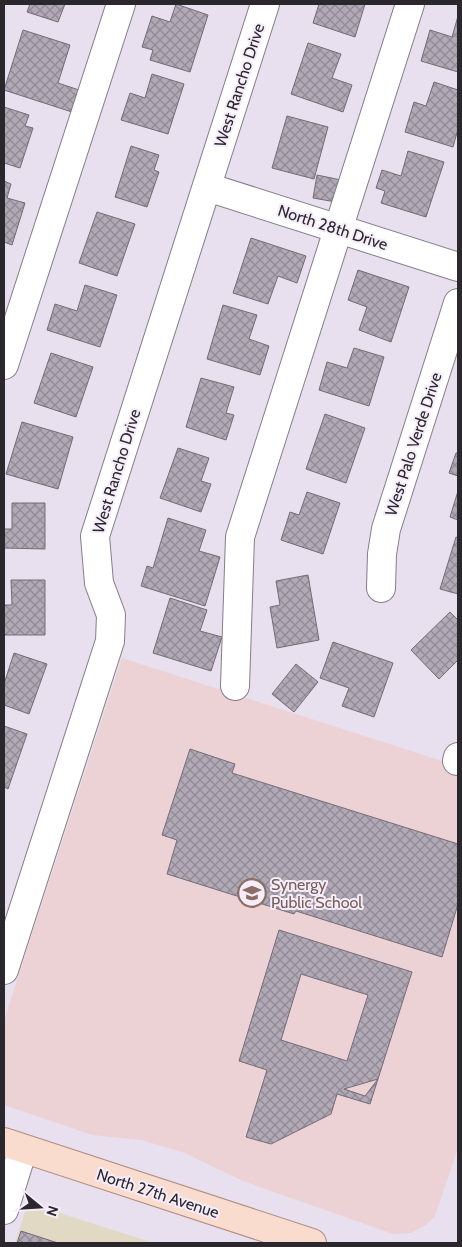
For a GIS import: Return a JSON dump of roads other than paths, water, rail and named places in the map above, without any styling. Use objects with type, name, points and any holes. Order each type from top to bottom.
[{"type":"main road","name":"North 27th Avenue","points":[[13,1145],[298,1241]]},
{"type":"street","points":[[4,365],[121,4]]},
{"type":"street","name":"West Rancho Drive","points":[[4,966],[110,642],[111,615],[99,583],[95,536],[265,4]]},
{"type":"street","points":[[235,686],[240,537],[410,4]]},
{"type":"street","name":"North 28th Drive","points":[[207,187],[458,267]]},
{"type":"street","name":"West Palo Verde Drive","points":[[381,588],[382,554],[386,529],[458,302]]},
{"type":"street","points":[[4,1210],[13,1145]]},
{"type":"place","name":"Synergy Public School","points":[[252,893]]}]
